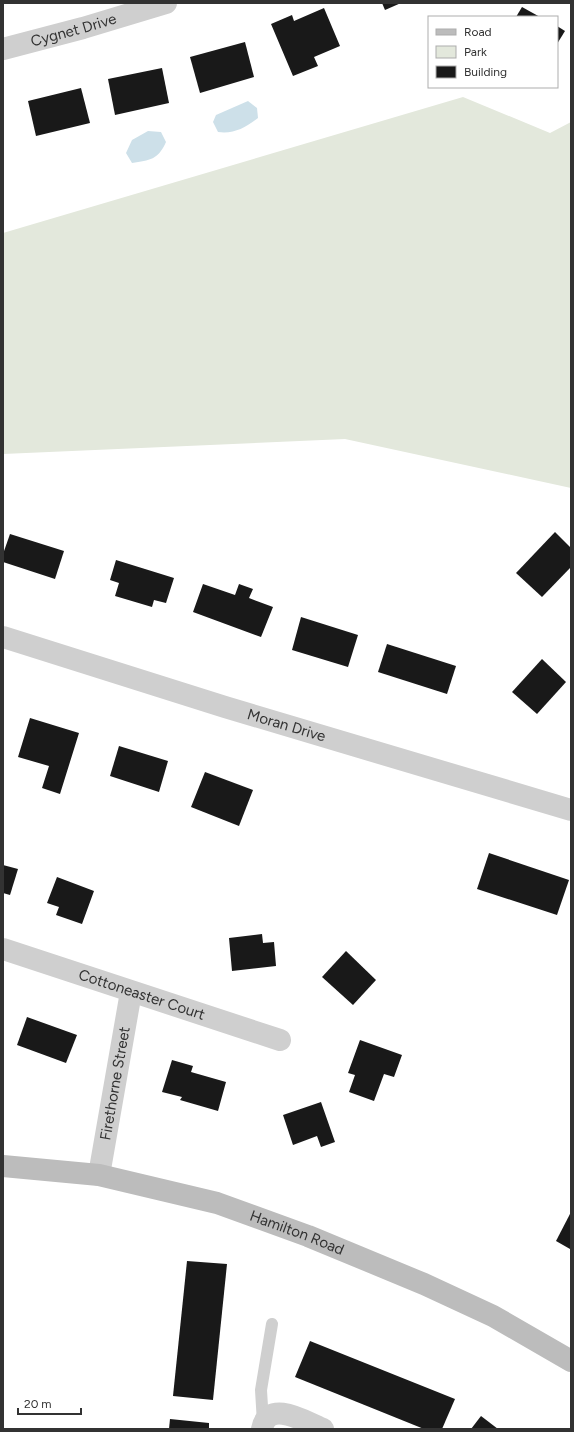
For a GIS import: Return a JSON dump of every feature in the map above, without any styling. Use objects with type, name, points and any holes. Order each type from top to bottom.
[{"type":"street","name":"Cygnet Drive","points":[[3,50],[166,3]]},
{"type":"street","name":"Moran Drive","points":[[3,637],[225,707],[571,810]]},
{"type":"street","name":"Cottoneaster Court","points":[[3,949],[280,1040]]},
{"type":"street","name":"Firethorne Street","points":[[99,1176],[131,992]]},
{"type":"street","name":"Hamilton Road","points":[[3,1166],[99,1176],[217,1203],[308,1236],[424,1284],[493,1316],[571,1360]]},
{"type":"street","points":[[263,1426],[272,1414],[286,1413],[323,1429]]},
{"type":"lane","points":[[263,1426],[261,1390],[272,1324]]},
{"type":"green space","points":[[463,97],[550,133],[571,122],[571,488],[345,439],[3,454],[3,233]]},
{"type":"shaded area","points":[[248,101],[257,108],[258,118],[239,130],[218,132],[213,122],[216,115]]},
{"type":"shaded area","points":[[148,131],[161,132],[166,142],[163,148],[156,156],[149,160],[132,163],[126,153],[132,140]]},
{"type":"building","points":[[382,3],[401,3],[385,10]]},
{"type":"building","points":[[522,7],[538,16],[517,16]]},
{"type":"building","points":[[324,8],[340,46],[314,57],[318,66],[293,76],[271,24],[292,15],[294,21]]},
{"type":"building","points":[[558,27],[565,31],[558,42]]},
{"type":"building","points":[[245,42],[254,77],[200,93],[190,57]]},
{"type":"building","points":[[162,68],[169,103],[115,115],[108,79]]},
{"type":"building","points":[[81,88],[90,123],[36,136],[28,101]]},
{"type":"building","points":[[555,532],[571,548],[571,567],[542,597],[516,573]]},
{"type":"building","points":[[10,534],[64,551],[55,579],[3,562],[3,554]]},
{"type":"building","points":[[116,560],[174,578],[166,603],[154,600],[152,607],[115,596],[119,583],[110,580]]},
{"type":"building","points":[[203,584],[235,595],[239,584],[253,589],[249,598],[273,607],[261,637],[193,612]]},
{"type":"building","points":[[301,617],[358,635],[348,667],[292,650]]},
{"type":"building","points":[[387,644],[456,666],[447,694],[378,672]]},
{"type":"building","points":[[542,659],[566,682],[537,714],[512,692]]},
{"type":"building","points":[[30,718],[79,733],[60,794],[42,788],[49,766],[18,757]]},
{"type":"building","points":[[119,746],[168,761],[159,792],[110,776]]},
{"type":"building","points":[[205,772],[253,790],[239,826],[191,807]]},
{"type":"building","points":[[489,853],[569,880],[557,915],[477,889]]},
{"type":"building","points":[[3,865],[18,869],[10,895],[3,893]]},
{"type":"building","points":[[57,877],[94,891],[82,924],[56,915],[59,907],[47,903]]},
{"type":"building","points":[[262,934],[263,943],[274,942],[276,966],[232,971],[229,938]]},
{"type":"building","points":[[346,951],[376,980],[353,1005],[322,977]]},
{"type":"building","points":[[27,1017],[77,1035],[66,1063],[17,1045]]},
{"type":"building","points":[[360,1040],[402,1055],[394,1077],[384,1074],[374,1101],[349,1092],[355,1075],[348,1073]]},
{"type":"building","points":[[172,1060],[193,1066],[191,1072],[226,1082],[218,1111],[180,1100],[182,1097],[162,1092]]},
{"type":"building","points":[[321,1102],[335,1142],[321,1147],[317,1136],[293,1145],[283,1115]]},
{"type":"building","points":[[571,1212],[571,1247],[570,1249],[556,1241]]},
{"type":"building","points":[[187,1261],[227,1264],[213,1400],[173,1396]]},
{"type":"building","points":[[310,1341],[455,1399],[442,1429],[424,1429],[295,1377]]},
{"type":"building","points":[[481,1416],[498,1429],[471,1429]]},
{"type":"building","points":[[170,1419],[209,1423],[209,1429],[169,1429]]}]
